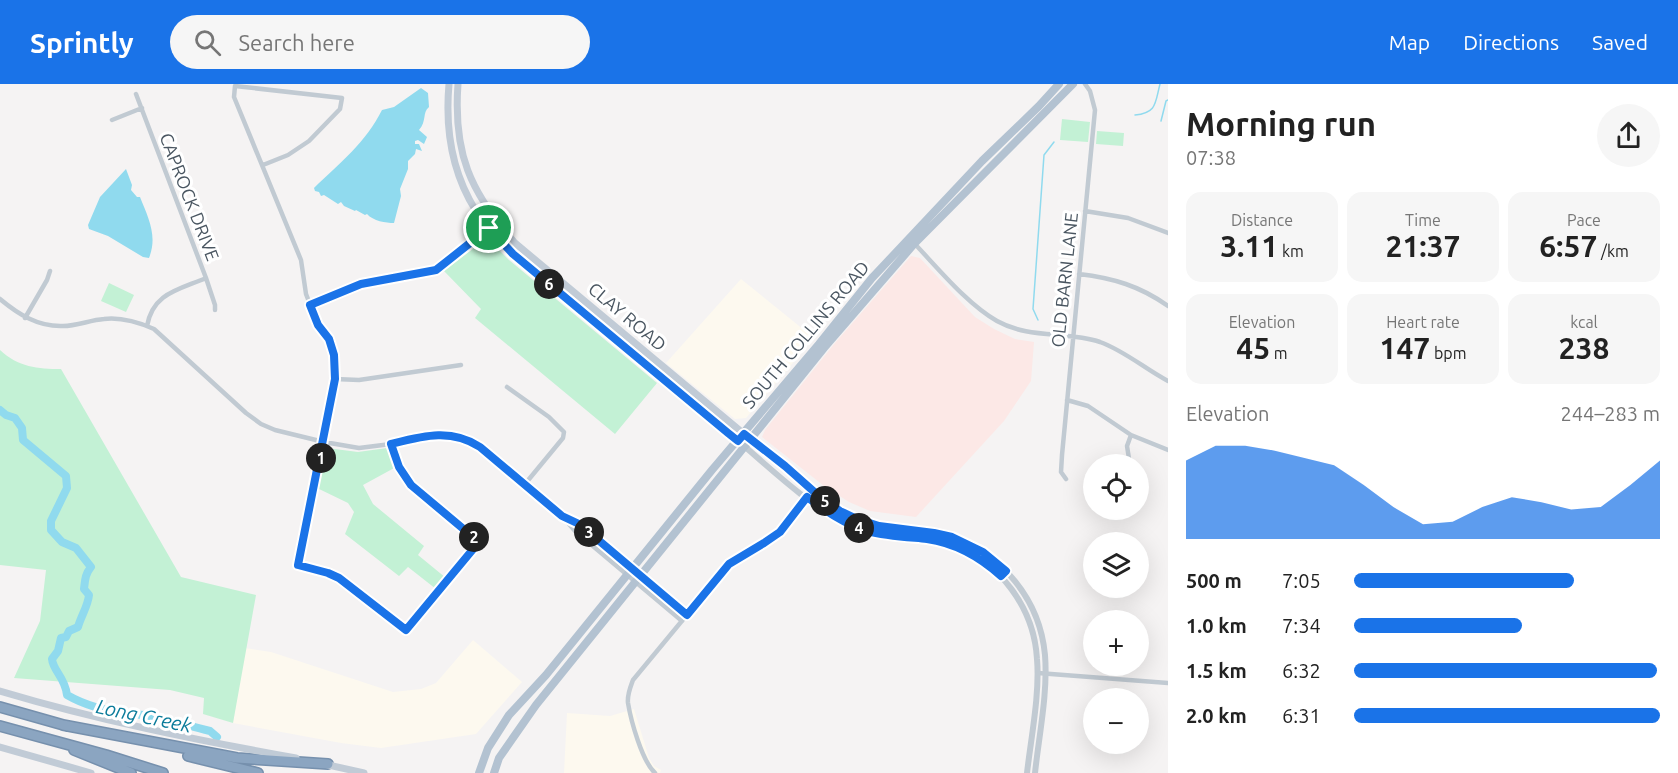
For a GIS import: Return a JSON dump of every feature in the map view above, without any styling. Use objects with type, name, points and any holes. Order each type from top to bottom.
[{"type":"highway","points":[[0,707],[63,725],[258,773]]},
{"type":"highway","points":[[63,725],[237,758],[328,764]]},
{"type":"highway","points":[[0,726],[164,773]]},
{"type":"highway","points":[[58,742],[87,757],[131,773]]},
{"type":"main road","name":"CLAY ROAD","points":[[449,84],[448,126],[452,157],[476,211],[489,228],[513,254],[738,441]]},
{"type":"main road","name":"CLAY ROAD","points":[[458,84],[458,138],[467,169],[480,197],[496,222],[515,243],[747,437]]},
{"type":"main road","points":[[1043,106],[1059,84]]},
{"type":"main road","points":[[1043,106],[1073,84]]},
{"type":"main road","name":"SOUTH COLLINS ROAD","points":[[479,771],[488,748],[509,715],[546,675],[738,441],[747,437],[819,349],[872,278],[912,241],[982,161],[1043,106]]},
{"type":"main road","name":"SOUTH COLLINS ROAD","points":[[495,773],[499,758],[517,730],[745,447],[747,437]]},
{"type":"main road","points":[[546,675],[554,682]]},
{"type":"main road","points":[[0,691],[125,724],[364,773]]},
{"type":"main road","points":[[0,747],[91,773]]},
{"type":"street","name":"OLD BARN LANE","points":[[1066,479],[1061,472],[1066,400],[1095,110],[1090,92],[1084,84]]},
{"type":"street","points":[[263,165],[288,155],[309,141],[340,109],[342,98],[235,86],[234,97],[301,260],[302,279],[310,305],[318,325],[329,339],[334,355],[335,379],[298,565],[339,578],[406,630],[479,542],[411,485],[399,467],[391,444]]},
{"type":"street","name":"CAPROCK DRIVE","points":[[136,94],[206,279],[215,305],[214,310]]},
{"type":"street","points":[[112,120],[141,108]]},
{"type":"street","points":[[1085,211],[1128,218],[1168,233]]},
{"type":"street","points":[[310,305],[361,284],[436,270],[496,222]]},
{"type":"street","points":[[912,241],[971,301],[994,320],[1028,332],[1099,342],[1121,351],[1168,381]]},
{"type":"street","points":[[24,318],[50,271]]},
{"type":"street","points":[[1079,274],[1102,276],[1137,286],[1168,306]]},
{"type":"street","points":[[147,326],[149,314],[157,301],[206,279]]},
{"type":"street","points":[[0,299],[24,318],[62,326],[105,319],[122,319],[147,326],[165,337],[246,413],[261,424],[275,430],[359,448],[391,444],[435,434],[455,436],[480,447],[562,516],[595,548],[638,578],[682,621]]},
{"type":"street","points":[[335,379],[359,380],[461,365]]},
{"type":"street","points":[[507,387],[549,417],[564,432],[563,438],[525,484]]},
{"type":"street","points":[[1066,400],[1088,406],[1131,435],[1168,450]]},
{"type":"street","points":[[1128,454],[1127,446],[1131,435]]},
{"type":"street","points":[[747,437],[835,508],[857,519],[879,526],[934,533],[958,539],[983,552],[1003,574]]},
{"type":"street","points":[[738,441],[807,497],[847,524],[881,534],[938,541],[957,547],[1003,574],[1022,589],[1034,612],[1043,644],[1035,773]]},
{"type":"street","points":[[655,773],[644,758],[628,703],[633,680],[729,564],[780,532],[812,490]]},
{"type":"street","points":[[562,516],[579,524],[638,578],[687,615]]},
{"type":"street","points":[[905,537],[906,530]]},
{"type":"street","points":[[595,548],[600,541]]},
{"type":"street","points":[[1041,673],[1168,683]]},
{"type":"street","points":[[1027,773],[1041,673]]},
{"type":"shaded area","points":[[911,256],[920,258],[975,317],[1015,339],[1034,342],[1031,381],[1004,421],[916,517],[870,511],[849,502],[824,486],[762,437],[765,430],[835,343]]},
{"type":"shaded area","points":[[741,279],[814,338],[746,418],[735,419],[666,363]]},
{"type":"shaded area","points":[[473,640],[522,682],[476,734],[381,748],[233,723],[245,648],[271,652],[393,692],[421,689],[436,683]]},
{"type":"shaded area","points":[[634,709],[649,758],[654,766],[661,770],[660,773],[564,773],[567,713],[610,716]]},
{"type":"green space","points":[[1062,119],[1090,122],[1088,142],[1060,140]]},
{"type":"green space","points":[[1097,131],[1124,133],[1123,146],[1096,144]]},
{"type":"green space","points":[[487,238],[509,260],[657,383],[615,434],[475,318],[481,309],[444,271]]},
{"type":"green space","points":[[109,283],[134,295],[126,312],[101,301]]},
{"type":"green space","points":[[0,350],[14,360],[29,366],[61,369],[181,577],[256,595],[233,723],[203,714],[204,698],[170,690],[14,678],[40,621],[46,570],[0,565]]},
{"type":"green space","points":[[327,448],[358,452],[387,448],[389,450],[396,467],[363,485],[373,504],[424,546],[418,555],[446,578],[436,589],[408,567],[399,576],[345,534],[354,512],[348,503],[317,488]]},
{"type":"water","points":[[421,88],[428,93],[429,107],[419,130],[427,137],[424,144],[418,140],[415,141],[422,151],[416,149],[415,154],[408,161],[394,223],[376,220],[367,214],[344,206],[341,202],[338,204],[324,195],[321,196],[315,191],[314,188],[360,142],[376,122],[382,110],[394,107]]},
{"type":"water","points":[[126,169],[132,185],[131,190],[137,197],[140,197],[151,227],[153,242],[149,258],[143,257],[108,236],[89,229],[88,225],[100,197]]},
{"type":"waterway","points":[[1135,115],[1147,112],[1154,106],[1160,84]]},
{"type":"waterway","points":[[1161,121],[1168,100]]},
{"type":"waterway","points":[[1038,320],[1033,309],[1044,155],[1054,142]]},
{"type":"waterway","name":"Long Creek","points":[[0,410],[15,418],[22,428],[23,440],[66,476],[67,488],[51,521],[51,530],[62,542],[76,548],[91,567],[86,575],[84,589],[89,595],[78,627],[69,631],[66,637],[61,638],[58,651],[52,659],[64,683],[67,695],[96,707],[126,714],[161,718],[210,731],[217,737]]},
{"type":"route","points":[[489,228],[513,254],[728,433],[738,441],[744,434],[835,508],[857,519],[879,526],[934,533],[958,539],[983,552],[1006,571],[1001,576],[975,556],[943,543],[881,534],[847,524],[807,497],[780,532],[729,564],[687,615],[579,524],[562,516],[480,447],[473,442],[447,434],[420,436],[391,444],[399,467],[411,485],[479,542],[406,630],[339,578],[298,565],[335,379],[334,355],[329,339],[318,325],[310,305],[361,284],[436,270],[489,228]]}]
